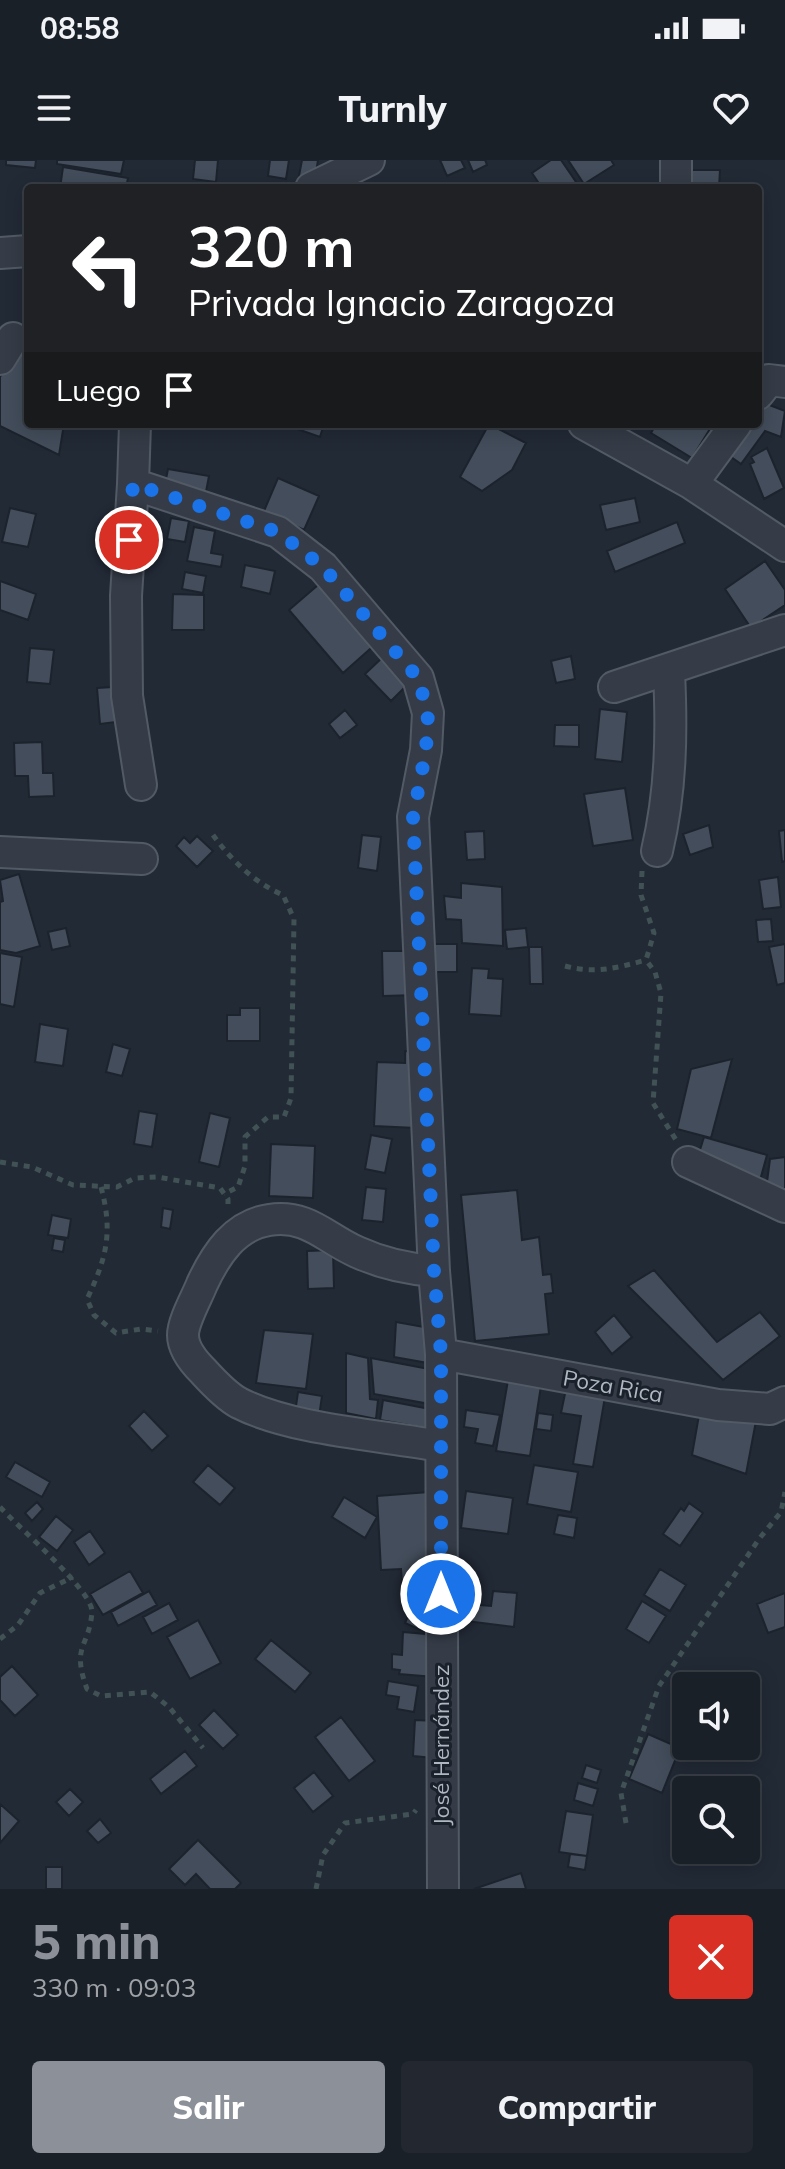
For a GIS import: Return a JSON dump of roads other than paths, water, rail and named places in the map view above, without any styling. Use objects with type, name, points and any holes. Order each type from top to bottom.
[{"type":"street","points":[[319,184],[369,160]]},
{"type":"street","points":[[676,160],[676,184]]},
{"type":"street","points":[[0,253],[24,251]]},
{"type":"street","points":[[135,428],[126,596],[127,696],[141,785]]},
{"type":"street","points":[[591,428],[692,484],[785,546]]},
{"type":"street","points":[[692,484],[733,428]]},
{"type":"street","name":"José Hernández","points":[[133,484],[278,532],[323,567],[418,678],[428,713],[426,750],[413,817],[434,1271],[441,1354],[443,1889]]},
{"type":"street","points":[[614,687],[669,672],[785,630]]},
{"type":"street","points":[[649,857],[668,794],[672,739],[669,672]]},
{"type":"street","points":[[0,852],[142,859]]},
{"type":"street","points":[[688,1162],[785,1207]]},
{"type":"street","points":[[434,1271],[409,1269],[358,1253],[318,1226],[294,1218],[267,1220],[245,1228],[223,1246],[203,1283],[183,1334],[191,1359],[214,1382],[236,1401],[268,1416],[440,1446]]},
{"type":"street","name":"Poza Rica","points":[[441,1354],[718,1405],[770,1409],[785,1402]]}]
